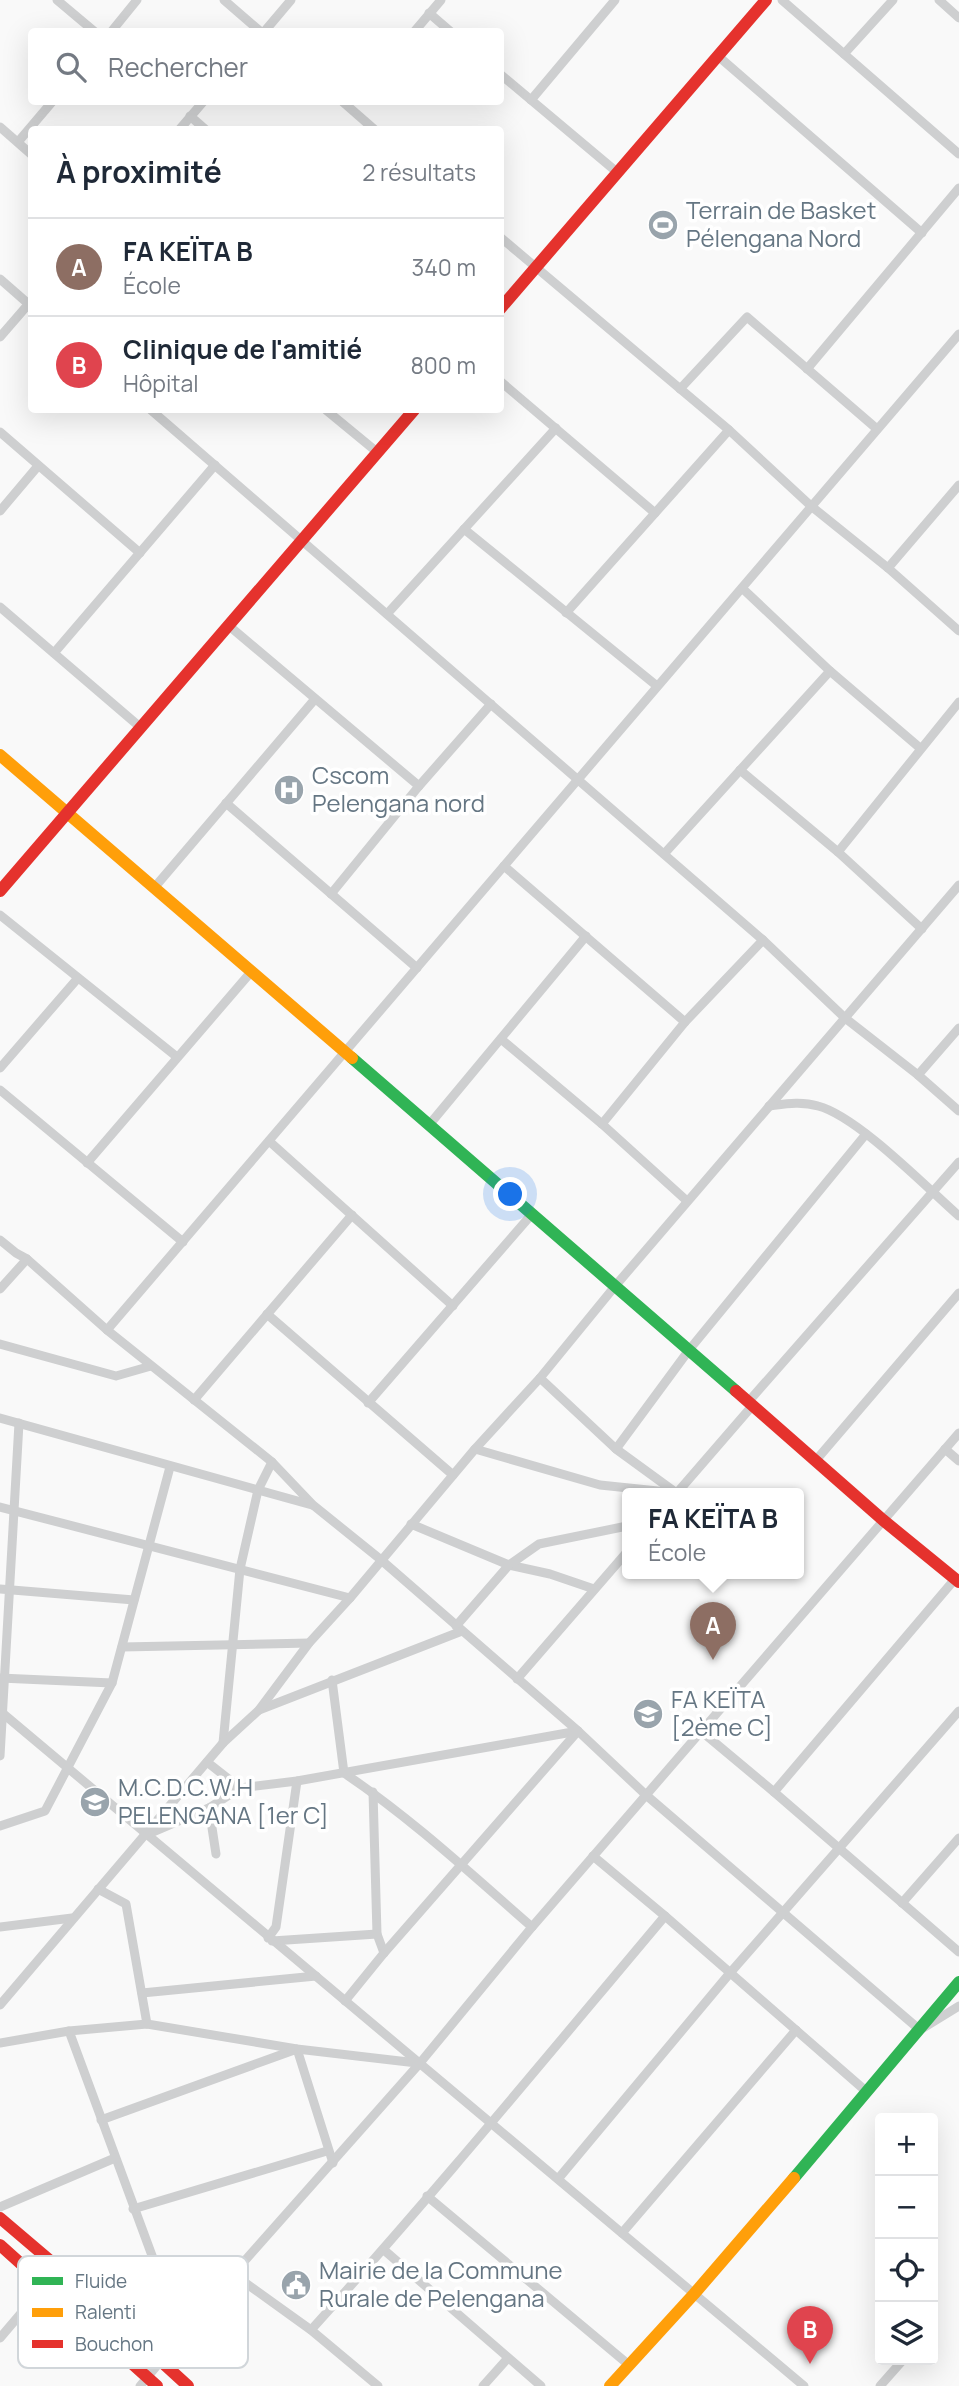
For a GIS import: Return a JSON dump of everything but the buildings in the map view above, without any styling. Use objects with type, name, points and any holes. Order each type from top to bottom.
[{"type":"main road","points":[[504,304],[766,0]]},
{"type":"main road","points":[[0,891],[411,413]]},
{"type":"main road","points":[[0,755],[616,1285],[883,1521],[957,1581]]},
{"type":"main road","points":[[610,2386],[694,2294],[959,1982]]},
{"type":"main road","points":[[0,2218],[45,2256]]},
{"type":"main road","points":[[0,2245],[18,2261]]},
{"type":"main road","points":[[132,2368],[148,2383]]},
{"type":"main road","points":[[167,2368],[188,2386]]},
{"type":"street","points":[[57,0],[90,28]]},
{"type":"street","points":[[114,28],[137,0]]},
{"type":"street","points":[[224,0],[257,28]]},
{"type":"street","points":[[266,28],[291,0]]},
{"type":"street","points":[[417,28],[441,0]]},
{"type":"street","points":[[531,100],[615,0]]},
{"type":"street","points":[[782,0],[959,154]]},
{"type":"street","points":[[844,54],[892,0]]},
{"type":"street","points":[[939,0],[959,18]]},
{"type":"street","points":[[429,13],[446,28]]},
{"type":"street","points":[[718,56],[922,233]]},
{"type":"street","points":[[504,77],[618,173]]},
{"type":"street","points":[[32,126],[49,105]]},
{"type":"street","points":[[182,126],[200,105]]},
{"type":"street","points":[[351,105],[371,126]]},
{"type":"street","points":[[190,116],[201,126]]},
{"type":"street","points":[[0,127],[28,151]]},
{"type":"street","points":[[18,142],[28,130]]},
{"type":"street","points":[[807,369],[959,188]]},
{"type":"street","points":[[504,240],[729,429],[811,506],[888,568],[959,631]]},
{"type":"street","points":[[0,279],[28,302]]},
{"type":"street","points":[[0,337],[28,306]]},
{"type":"street","points":[[680,389],[747,317],[877,429]]},
{"type":"street","points":[[107,1330],[959,334]]},
{"type":"street","points":[[504,384],[655,513]]},
{"type":"street","points":[[154,413],[763,940],[845,1018],[959,1111]]},
{"type":"street","points":[[330,413],[377,452]]},
{"type":"street","points":[[387,614],[555,428]]},
{"type":"street","points":[[566,613],[729,429]]},
{"type":"street","points":[[0,432],[140,553]]},
{"type":"street","points":[[54,653],[215,465]]},
{"type":"street","points":[[0,511],[37,466]]},
{"type":"street","points":[[888,568],[959,485]]},
{"type":"street","points":[[464,529],[657,687]]},
{"type":"street","points":[[742,588],[830,671],[920,748]]},
{"type":"street","points":[[0,607],[141,727]]},
{"type":"street","points":[[228,625],[419,786]]},
{"type":"street","points":[[664,854],[830,671]]},
{"type":"street","points":[[154,888],[315,699]]},
{"type":"street","points":[[838,852],[959,702]]},
{"type":"street","points":[[331,894],[419,786],[491,704]]},
{"type":"street","points":[[740,771],[838,852],[922,929]]},
{"type":"street","points":[[226,803],[417,968]]},
{"type":"street","points":[[504,866],[685,1022]]},
{"type":"street","points":[[0,2004],[147,1835],[206,1762],[258,1710],[309,1643],[350,1598],[380,1559],[540,1378],[687,1201],[959,885]]},
{"type":"street","points":[[0,915],[177,1058]]},
{"type":"street","points":[[429,1125],[586,936]]},
{"type":"street","points":[[603,1124],[685,1022],[763,940]]},
{"type":"street","points":[[87,1163],[251,972]]},
{"type":"street","points":[[0,1068],[78,978]]},
{"type":"street","points":[[918,1075],[959,1028]]},
{"type":"street","points":[[501,1039],[603,1124],[687,1201]]},
{"type":"street","points":[[0,1090],[183,1242]]},
{"type":"street","points":[[769,1106],[798,1103],[819,1106],[839,1115],[866,1134],[959,1216]]},
{"type":"street","points":[[616,1449],[689,1350],[866,1134]]},
{"type":"street","points":[[269,1141],[453,1306]]},
{"type":"street","points":[[681,1488],[959,1162]]},
{"type":"street","points":[[368,1403],[533,1214]]},
{"type":"street","points":[[194,1400],[352,1215]]},
{"type":"street","points":[[0,1240],[27,1259],[107,1330],[272,1462],[313,1505],[380,1559],[578,1731],[646,1795],[920,2031],[959,2006]]},
{"type":"street","points":[[0,1251],[16,1253]]},
{"type":"street","points":[[0,1290],[27,1259]]},
{"type":"street","points":[[817,1460],[959,1293]]},
{"type":"street","points":[[267,1314],[453,1475]]},
{"type":"street","points":[[0,1343],[116,1376],[151,1366]]},
{"type":"street","points":[[540,1378],[616,1449],[670,1488]]},
{"type":"street","points":[[0,1418],[313,1505]]},
{"type":"street","points":[[0,1756],[5,1590],[14,1510],[19,1423]]},
{"type":"street","points":[[248,2257],[420,2063],[532,1927],[959,1433]]},
{"type":"street","points":[[475,1449],[600,1485],[629,1488]]},
{"type":"street","points":[[945,1449],[959,1461]]},
{"type":"street","points":[[223,1743],[240,1569],[258,1490],[272,1462]]},
{"type":"street","points":[[0,1826],[45,1811],[112,1683],[170,1467]]},
{"type":"street","points":[[0,1507],[350,1598]]},
{"type":"street","points":[[411,1524],[509,1565],[550,1574],[594,1589]]},
{"type":"street","points":[[258,1710],[459,1629],[509,1565],[540,1544],[622,1527]]},
{"type":"street","points":[[517,1679],[622,1558]]},
{"type":"street","points":[[774,1792],[957,1581]]},
{"type":"street","points":[[5,1590],[134,1600]]},
{"type":"street","points":[[122,1647],[309,1643]]},
{"type":"street","points":[[2,1678],[112,1683]]},
{"type":"street","points":[[332,1680],[344,1773],[373,1792],[532,1927]]},
{"type":"street","points":[[558,2179],[783,1911],[959,1711]]},
{"type":"street","points":[[2,1713],[804,2386]]},
{"type":"street","points":[[147,1835],[209,1808],[240,1788],[344,1773],[578,1731]]},
{"type":"street","points":[[345,2001],[578,1731]]},
{"type":"street","points":[[701,1731],[959,1952]]},
{"type":"street","points":[[206,1762],[240,1788]]},
{"type":"street","points":[[270,1940],[276,1927],[296,1781]]},
{"type":"street","points":[[373,1792],[377,1934],[384,1953]]},
{"type":"street","points":[[209,1808],[216,1854]]},
{"type":"street","points":[[902,1903],[959,1838]]},
{"type":"street","points":[[593,1856],[867,2092]]},
{"type":"street","points":[[98,1889],[127,1904],[147,2024]]},
{"type":"street","points":[[311,2330],[384,2250],[665,1916]]},
{"type":"street","points":[[0,1927],[72,1919]]},
{"type":"street","points":[[270,1940],[377,1934]]},
{"type":"street","points":[[142,1993],[316,1976]]},
{"type":"street","points":[[0,2043],[69,2031],[147,2024],[297,2049],[420,2063]]},
{"type":"street","points":[[622,2233],[796,2030]]},
{"type":"street","points":[[69,2031],[151,2256]]},
{"type":"street","points":[[102,2120],[297,2049]]},
{"type":"street","points":[[297,2049],[327,2151],[333,2163]]},
{"type":"street","points":[[133,2209],[327,2151]]},
{"type":"street","points":[[0,2207],[116,2158]]},
{"type":"street","points":[[427,2196],[629,2365]]},
{"type":"street","points":[[384,2250],[541,2386]]},
{"type":"street","points":[[248,2285],[311,2330],[378,2386]]},
{"type":"street","points":[[0,2338],[18,2317]]},
{"type":"street","points":[[483,2386],[508,2358]]},
{"type":"street","points":[[880,2386],[899,2365]]},
{"type":"street","points":[[148,2383],[158,2368]]},
{"type":"traffic: fast","points":[[352,1058],[736,1391]]},
{"type":"traffic: fast","points":[[794,2178],[959,1982]]},
{"type":"traffic: slow","points":[[0,755],[352,1058]]},
{"type":"traffic: slow","points":[[610,2386],[794,2178]]},
{"type":"traffic: jam","points":[[504,304],[766,0]]},
{"type":"traffic: jam","points":[[0,891],[411,413]]},
{"type":"traffic: jam","points":[[736,1391],[883,1520],[959,1582]]},
{"type":"traffic: jam","points":[[0,2218],[45,2256]]},
{"type":"traffic: jam","points":[[0,2245],[18,2261]]},
{"type":"traffic: jam","points":[[137,2368],[157,2386]]},
{"type":"traffic: jam","points":[[168,2368],[188,2386]]},
{"type":"place","name":"Terrain de Basket Pélengana Nord","points":[[663,225]]},
{"type":"place","name":"Cscom Pelengana nord","points":[[289,790]]},
{"type":"place","name":"FA KEÏTA B","points":[[713,1660]]},
{"type":"place","name":"FA KEÏTA [2ème C]","points":[[648,1714]]},
{"type":"place","name":"M.C.D.C.W.H PELENGANA [1er C]","points":[[95,1802]]},
{"type":"place","name":"Mairie de la Commune Rurale de Pelengana","points":[[296,2285]]},
{"type":"place","name":"Clinique de l'amitié","points":[[810,2364]]}]
